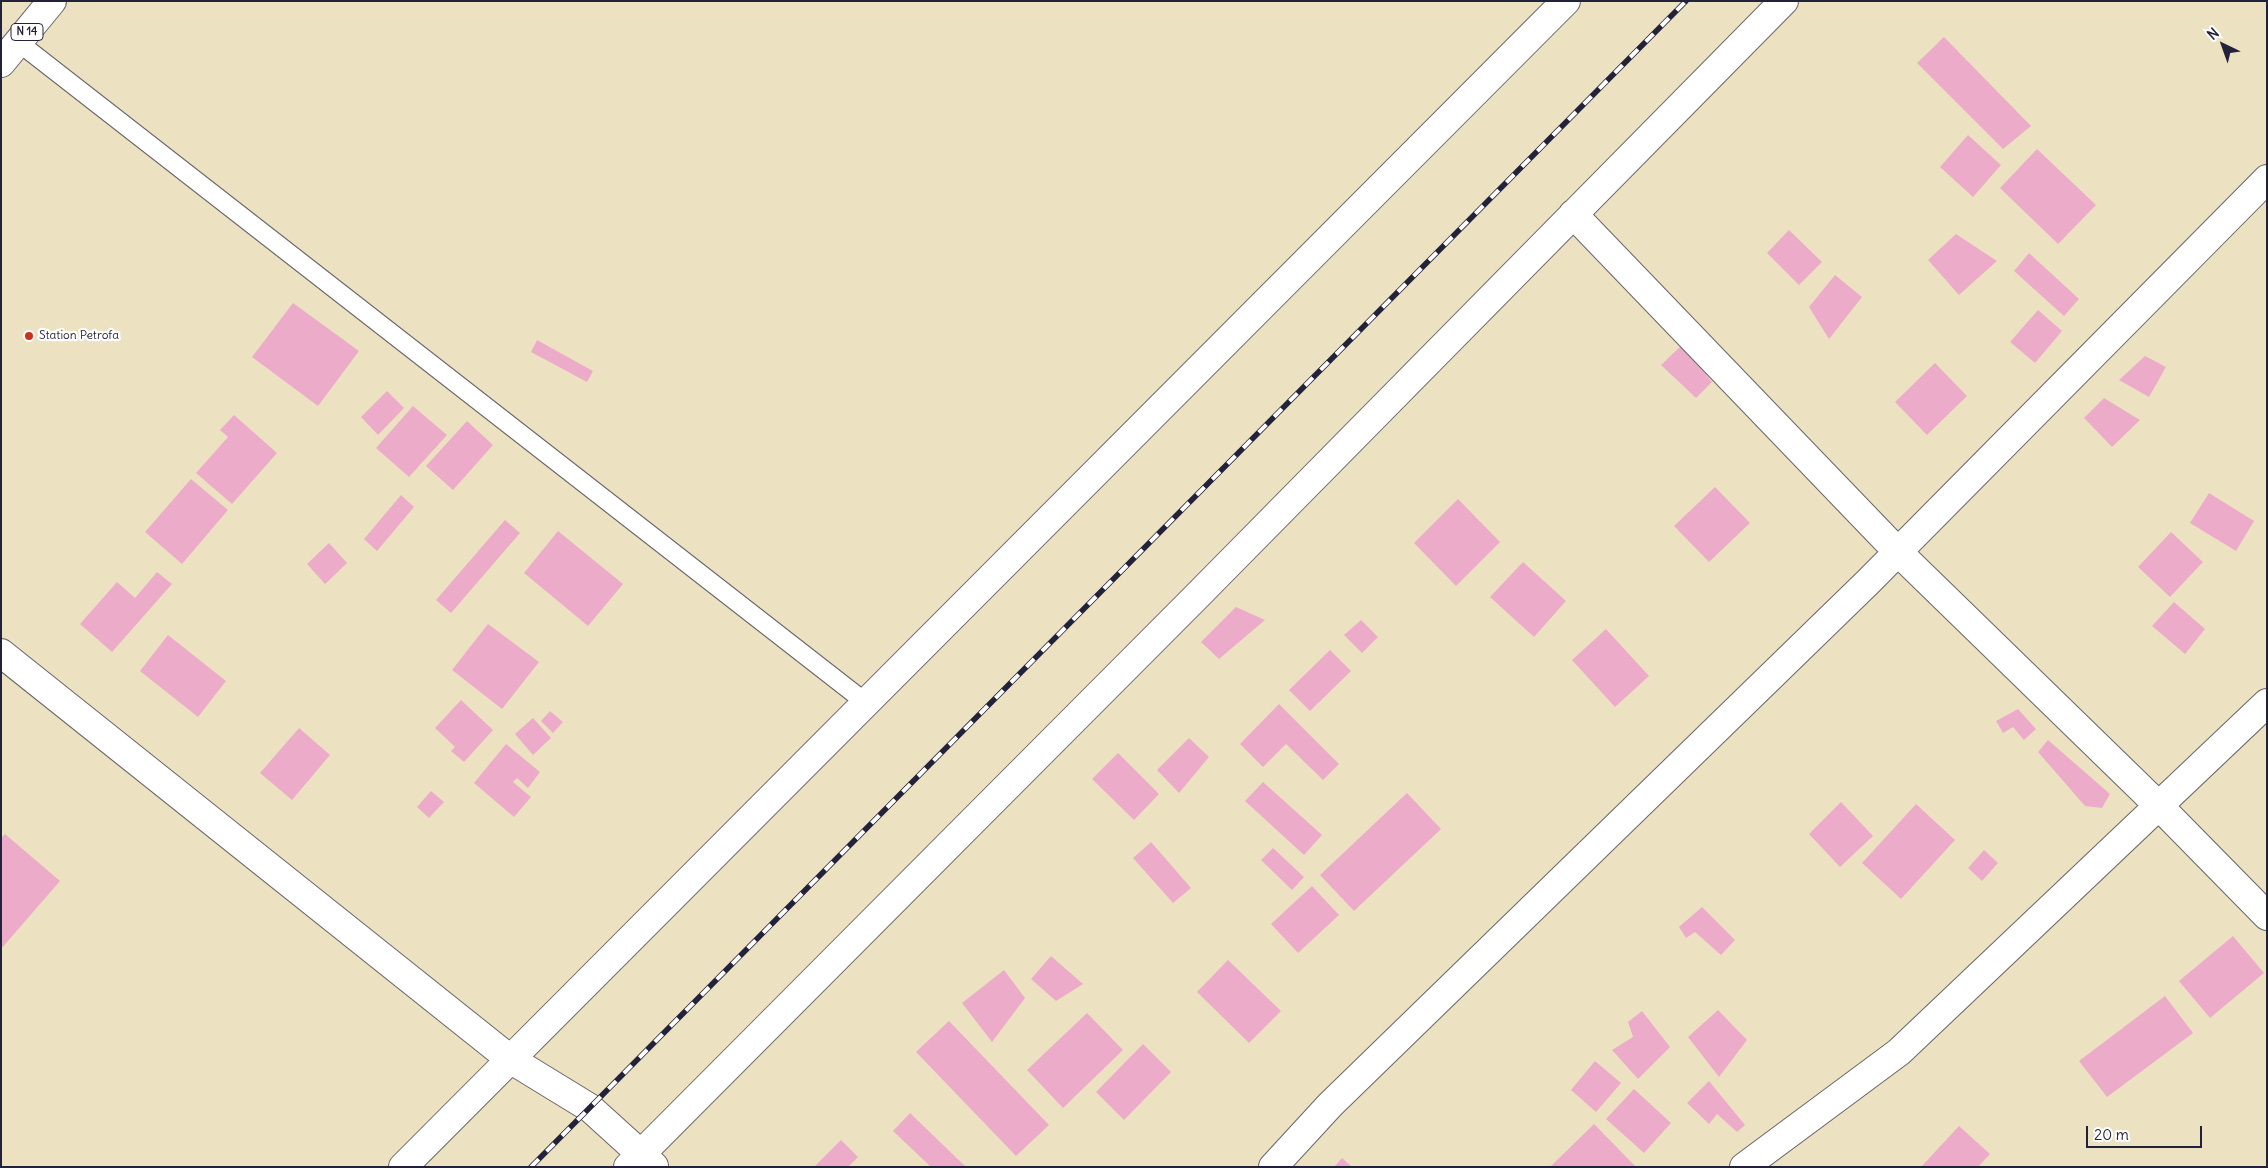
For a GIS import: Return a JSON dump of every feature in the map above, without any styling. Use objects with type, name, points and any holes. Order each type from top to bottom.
[{"type":"street","name":"N 14","points":[[1,63],[52,1]]},
{"type":"street","points":[[403,1167],[1566,1]]},
{"type":"street","points":[[1,654],[510,1059],[590,1108],[641,1163],[1784,1]]},
{"type":"street","points":[[1273,1167],[1330,1105],[1898,552],[2267,179]]},
{"type":"street","points":[[1573,214],[1898,552],[2159,806],[2267,916]]},
{"type":"street","points":[[1760,1162],[1899,1052],[2267,703]]},
{"type":"lane","points":[[18,42],[865,702]]},
{"type":"building","points":[[1944,37],[2031,126],[2003,149],[1917,63]]},
{"type":"building","points":[[1968,135],[2001,165],[1973,197],[1940,167]]},
{"type":"building","points":[[2037,149],[2096,205],[2058,244],[2000,188]]},
{"type":"building","points":[[1789,230],[1822,262],[1799,285],[1767,253]]},
{"type":"building","points":[[1956,234],[1997,261],[1959,295],[1928,260]]},
{"type":"building","points":[[2029,253],[2079,299],[2064,316],[2014,271]]},
{"type":"building","points":[[1835,275],[1862,297],[1829,339],[1809,307]]},
{"type":"building","points":[[293,303],[359,351],[318,406],[252,357]]},
{"type":"building","points":[[2038,310],[2062,331],[2035,363],[2010,342]]},
{"type":"building","points":[[537,340],[593,371],[587,382],[531,352]]},
{"type":"building","points":[[1682,345],[1712,382],[1696,398],[1661,365]]},
{"type":"building","points":[[2145,356],[2166,367],[2149,397],[2119,380]]},
{"type":"building","points":[[1935,363],[1967,396],[1927,435],[1895,402]]},
{"type":"building","points":[[387,391],[404,408],[378,435],[361,417]]},
{"type":"building","points":[[2104,398],[2140,420],[2112,447],[2084,418]]},
{"type":"building","points":[[413,406],[447,435],[409,477],[376,448]]},
{"type":"building","points":[[234,415],[277,453],[232,504],[196,473],[228,437],[220,430]]},
{"type":"building","points":[[467,421],[493,445],[453,490],[426,466]]},
{"type":"building","points":[[191,479],[228,510],[182,564],[145,532]]},
{"type":"building","points":[[1715,487],[1750,523],[1709,562],[1674,526]]},
{"type":"building","points":[[2209,493],[2254,521],[2236,551],[2190,523]]},
{"type":"building","points":[[401,495],[414,507],[377,551],[364,539]]},
{"type":"building","points":[[1458,499],[1500,542],[1456,586],[1414,543]]},
{"type":"building","points":[[505,520],[520,533],[451,613],[436,600]]},
{"type":"building","points":[[558,531],[623,584],[588,626],[524,573]]},
{"type":"building","points":[[2171,532],[2203,562],[2170,597],[2138,567]]},
{"type":"building","points":[[329,543],[347,563],[325,584],[307,564]]},
{"type":"building","points":[[1523,562],[1566,601],[1534,637],[1490,597]]},
{"type":"building","points":[[157,572],[172,584],[112,652],[80,624],[117,582],[135,598]]},
{"type":"building","points":[[2174,602],[2205,629],[2185,654],[2152,626]]},
{"type":"building","points":[[1236,607],[1265,620],[1219,659],[1201,642]]},
{"type":"building","points":[[1361,620],[1378,637],[1362,653],[1344,635]]},
{"type":"building","points":[[488,624],[539,662],[502,709],[452,670]]},
{"type":"building","points":[[1606,629],[1649,676],[1615,707],[1572,660]]},
{"type":"building","points":[[168,635],[226,681],[198,717],[140,671]]},
{"type":"building","points":[[1330,650],[1351,671],[1310,711],[1289,690]]},
{"type":"building","points":[[461,700],[493,730],[464,762],[451,751],[455,747],[435,728]]},
{"type":"building","points":[[1279,704],[1339,764],[1323,780],[1286,744],[1263,767],[1240,744]]},
{"type":"building","points":[[2018,709],[2036,729],[2024,740],[2013,727],[2003,733],[1996,721]]},
{"type":"building","points":[[550,711],[563,722],[553,733],[541,721]]},
{"type":"building","points":[[533,718],[551,738],[533,755],[515,734]]},
{"type":"building","points":[[299,728],[330,755],[292,800],[260,773]]},
{"type":"building","points":[[1189,738],[1209,757],[1179,793],[1157,770]]},
{"type":"building","points":[[2048,740],[2110,794],[2102,808],[2085,806],[2038,752]]},
{"type":"building","points":[[506,744],[540,772],[528,788],[517,778],[513,782],[531,797],[514,817],[474,783]]},
{"type":"building","points":[[1118,753],[1159,794],[1134,820],[1092,779]]},
{"type":"building","points":[[1263,782],[1322,835],[1304,855],[1245,801]]},
{"type":"building","points":[[431,791],[444,802],[429,818],[417,807]]},
{"type":"building","points":[[1407,793],[1441,829],[1354,911],[1320,875]]},
{"type":"building","points":[[1841,802],[1873,836],[1840,867],[1809,834]]},
{"type":"building","points":[[1916,804],[1955,840],[1901,899],[1862,863]]},
{"type":"building","points":[[5,834],[60,881],[1,949],[1,838]]},
{"type":"building","points":[[1151,842],[1191,888],[1173,903],[1133,858]]},
{"type":"building","points":[[1273,848],[1304,877],[1292,890],[1261,860]]},
{"type":"building","points":[[1984,850],[1998,863],[1982,881],[1968,868]]},
{"type":"building","points":[[1312,886],[1339,915],[1298,953],[1271,924]]},
{"type":"building","points":[[1702,907],[1735,940],[1721,955],[1695,932],[1686,938],[1679,927]]},
{"type":"building","points":[[2233,936],[2264,973],[2210,1018],[2179,981]]},
{"type":"building","points":[[1051,956],[1083,984],[1056,1001],[1031,979]]},
{"type":"building","points":[[1228,960],[1281,1011],[1249,1043],[1197,992]]},
{"type":"building","points":[[1004,970],[1025,998],[992,1042],[962,1003]]},
{"type":"building","points":[[2165,996],[2193,1033],[2107,1097],[2079,1061]]},
{"type":"building","points":[[1718,1010],[1747,1040],[1719,1077],[1688,1037]]},
{"type":"building","points":[[1642,1011],[1670,1047],[1638,1079],[1612,1050],[1633,1037],[1628,1022]]},
{"type":"building","points":[[1087,1013],[1123,1050],[1063,1108],[1027,1070]]},
{"type":"building","points":[[949,1021],[1049,1125],[1016,1156],[916,1052]]},
{"type":"building","points":[[1143,1044],[1171,1072],[1124,1120],[1096,1092]]},
{"type":"building","points":[[1595,1061],[1621,1083],[1596,1112],[1571,1090]]},
{"type":"building","points":[[1709,1081],[1745,1125],[1737,1132],[1717,1114],[1709,1124],[1687,1103]]},
{"type":"building","points":[[1634,1089],[1671,1123],[1644,1153],[1606,1119]]},
{"type":"building","points":[[910,1113],[966,1167],[931,1167],[893,1131]]},
{"type":"building","points":[[1594,1124],[1636,1167],[1550,1167]]},
{"type":"building","points":[[1959,1126],[1990,1154],[1978,1167],[1921,1167]]},
{"type":"building","points":[[841,1140],[858,1157],[848,1167],[814,1167]]},
{"type":"building","points":[[1342,1158],[1352,1167],[1334,1167]]},
{"type":"railway","points":[[531,1167],[1686,1]]},
{"type":"place","name":"Station Petrofa","points":[[29,336]]}]
